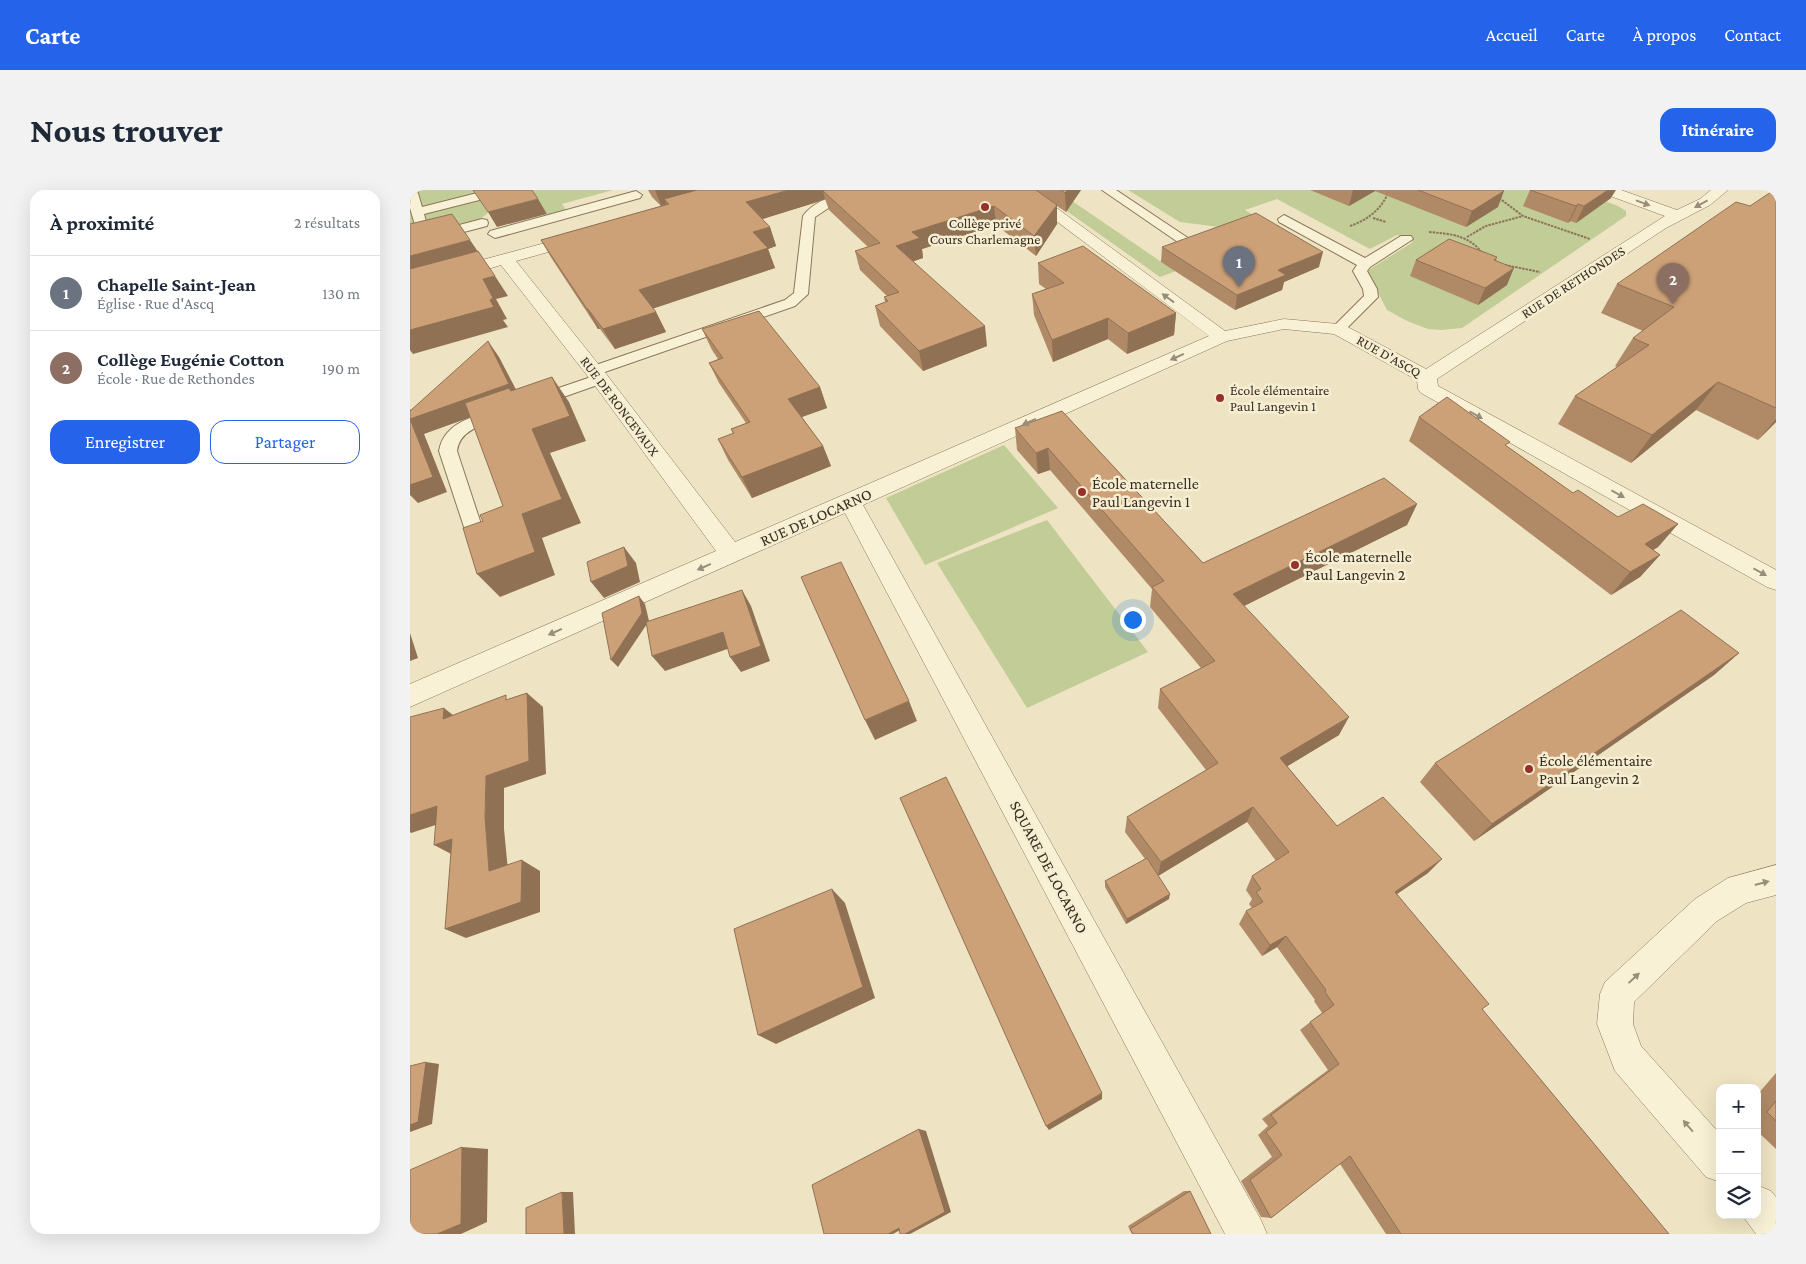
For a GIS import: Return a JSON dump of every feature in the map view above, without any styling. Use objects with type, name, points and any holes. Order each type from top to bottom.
[{"type":"street","points":[[1022,190],[1222,337]]},
{"type":"street","points":[[1607,190],[1679,216]]},
{"type":"street","name":"RUE DE RETHONDES","points":[[1427,377],[1660,225],[1705,202],[1721,190]]},
{"type":"street","points":[[476,268],[592,234]]},
{"type":"street","name":"RUE DE RONCEVAUX","points":[[505,259],[597,375],[732,555]]},
{"type":"street","name":"RUE D'ASCQ","points":[[1222,337],[1284,324],[1338,329],[1427,377],[1428,388],[1776,581]]},
{"type":"street","name":"RUE DE LOCARNO","points":[[410,696],[1222,337]]},
{"type":"street","name":"SQUARE DE LOCARNO","points":[[850,501],[1247,1234]]},
{"type":"street","points":[[1716,1157],[1628,1058],[1615,1024],[1617,994],[1706,910],[1739,889],[1776,880]]},
{"type":"street","points":[[1761,1210],[1776,1227]]},
{"type":"lane","points":[[412,190],[426,238]]},
{"type":"lane","points":[[417,212],[503,190]]},
{"type":"lane","points":[[473,527],[448,451],[448,442],[452,434],[466,426],[597,375],[790,304],[801,294],[808,216],[813,210],[822,205],[870,190]]},
{"type":"lane","points":[[1108,190],[1193,246]]},
{"type":"lane","points":[[495,234],[641,197]]},
{"type":"lane","points":[[1284,219],[1365,264]]},
{"type":"lane","points":[[410,242],[482,223]]},
{"type":"lane","points":[[1338,329],[1371,297],[1370,289],[1360,271],[1365,264],[1406,238]]},
{"type":"path","points":[[1316,237],[1355,225],[1370,217],[1386,201],[1388,193],[1386,190]]},
{"type":"path","points":[[1496,197],[1524,216],[1621,250]]},
{"type":"path","points":[[1487,259],[1478,246],[1467,236],[1474,231],[1504,220],[1524,216]]},
{"type":"path","points":[[1498,264],[1577,279]]},
{"type":"green space","points":[[410,190],[526,190],[481,202],[488,213],[480,219],[410,237]]},
{"type":"green space","points":[[529,190],[613,190],[562,204],[566,210],[548,215]]},
{"type":"green space","points":[[1037,190],[1056,190],[1160,261],[1184,252],[1200,262],[1160,277]]},
{"type":"green space","points":[[1128,190],[1577,190],[1618,206],[1626,211],[1626,216],[1462,328],[1441,330],[1428,329],[1407,321],[1387,310],[1367,271],[1413,242],[1397,235],[1370,249],[1277,199],[1245,210],[1277,230],[1235,229],[1180,222]]},
{"type":"green space","points":[[1004,445],[1058,508],[925,565],[886,498]]},
{"type":"green space","points":[[1047,520],[1148,652],[1027,708],[937,563]]},
{"type":"building","points":[[473,190],[532,190],[538,199],[488,212]]},
{"type":"building","points":[[697,190],[789,190],[746,202],[770,227],[753,232],[768,248],[639,290],[656,312],[603,329],[587,309],[541,240],[669,204],[664,199]]},
{"type":"building","points":[[1036,190],[1057,205],[1034,236],[994,206],[912,232],[920,238],[896,246],[985,326],[919,351],[875,306],[888,301],[884,297],[899,292],[855,251],[880,243],[823,191]]},
{"type":"building","points":[[1418,190],[1502,190],[1504,191],[1472,211]]},
{"type":"building","points":[[1530,190],[1608,190],[1584,206],[1578,204],[1576,206]]},
{"type":"building","points":[[1776,190],[1776,408],[1718,382],[1652,435],[1575,396],[1649,345],[1633,338],[1674,307],[1617,284],[1736,202],[1750,206]]},
{"type":"building","points":[[1256,213],[1323,252],[1278,270],[1286,275],[1237,295],[1162,247]]},
{"type":"building","points":[[452,214],[470,240],[410,256],[410,224]]},
{"type":"building","points":[[1449,239],[1497,257],[1494,260],[1514,268],[1485,288],[1416,260]]},
{"type":"building","points":[[1083,246],[1176,313],[1128,333],[1108,318],[1052,340],[1032,294],[1064,283],[1038,263]]},
{"type":"building","points":[[478,251],[495,276],[483,279],[493,298],[490,300],[494,307],[410,330],[410,269]]},
{"type":"building","points":[[759,311],[820,387],[788,399],[823,446],[742,477],[718,439],[734,433],[731,429],[750,422],[709,363],[723,358],[702,329]]},
{"type":"building","points":[[488,341],[509,384],[410,419],[410,411]]},
{"type":"building","points":[[552,377],[570,416],[532,429],[562,499],[522,514],[535,552],[477,574],[463,528],[483,521],[480,515],[503,506],[465,403],[509,388],[511,391]]},
{"type":"building","points":[[1447,397],[1510,442],[1505,445],[1573,493],[1578,490],[1618,517],[1643,504],[1678,524],[1645,544],[1660,555],[1630,572],[1419,417]]},
{"type":"building","points":[[1062,411],[1203,563],[1384,478],[1417,504],[1233,594],[1349,717],[1280,758],[1337,826],[1383,797],[1442,859],[1395,892],[1489,1004],[1482,1009],[1669,1234],[1401,1234],[1350,1156],[1271,1218],[1250,1180],[1282,1155],[1266,1132],[1277,1123],[1271,1115],[1339,1064],[1310,1022],[1334,1005],[1325,992],[1326,990],[1286,936],[1270,945],[1246,911],[1263,902],[1256,892],[1261,889],[1252,876],[1289,852],[1253,807],[1161,862],[1127,817],[1218,763],[1160,689],[1215,661],[1152,587],[1164,581],[1048,448],[1036,453],[1015,428]]},
{"type":"building","points":[[410,419],[433,477],[410,485]]},
{"type":"building","points":[[624,547],[628,566],[591,582],[587,562]]},
{"type":"building","points":[[841,562],[909,701],[865,720],[801,577]]},
{"type":"building","points":[[742,590],[761,646],[730,657],[723,632],[652,656],[646,622]]},
{"type":"building","points":[[639,596],[642,613],[611,660],[602,613]]},
{"type":"building","points":[[1681,610],[1739,653],[1492,824],[1435,763]]},
{"type":"building","points":[[527,693],[529,761],[486,776],[485,817],[489,871],[522,860],[521,902],[445,929],[452,839],[434,845],[437,806],[410,815],[410,717],[444,708],[443,719],[506,695],[506,700]]},
{"type":"building","points":[[946,777],[1102,1093],[1046,1126],[900,798]]},
{"type":"building","points":[[1147,858],[1170,894],[1127,919],[1105,881]]},
{"type":"building","points":[[832,889],[863,987],[758,1035],[734,929]]},
{"type":"building","points":[[426,1062],[418,1122],[410,1125],[410,1066]]},
{"type":"building","points":[[1776,1101],[1776,1121],[1767,1112]]},
{"type":"building","points":[[919,1129],[945,1212],[905,1234],[900,1234],[899,1228],[888,1234],[824,1234],[812,1185]]},
{"type":"building","points":[[462,1147],[461,1224],[437,1234],[410,1234],[410,1170]]},
{"type":"building","points":[[1190,1191],[1211,1234],[1133,1234],[1130,1229]]},
{"type":"building","points":[[562,1192],[564,1234],[526,1234],[526,1208]]},
{"type":"place","name":"Collège privé Cours Charlemagne","points":[[985,207]]},
{"type":"place","name":"Chapelle Saint-Jean","points":[[1239,287]]},
{"type":"place","name":"Collège Eugénie Cotton","points":[[1673,304]]},
{"type":"place","name":"École élémentaire Paul Langevin 1","points":[[1220,398]]},
{"type":"place","name":"École maternelle Paul Langevin 1","points":[[1082,492]]},
{"type":"place","name":"École maternelle Paul Langevin 2","points":[[1295,565]]},
{"type":"place","name":"École élémentaire Paul Langevin 2","points":[[1529,769]]}]
